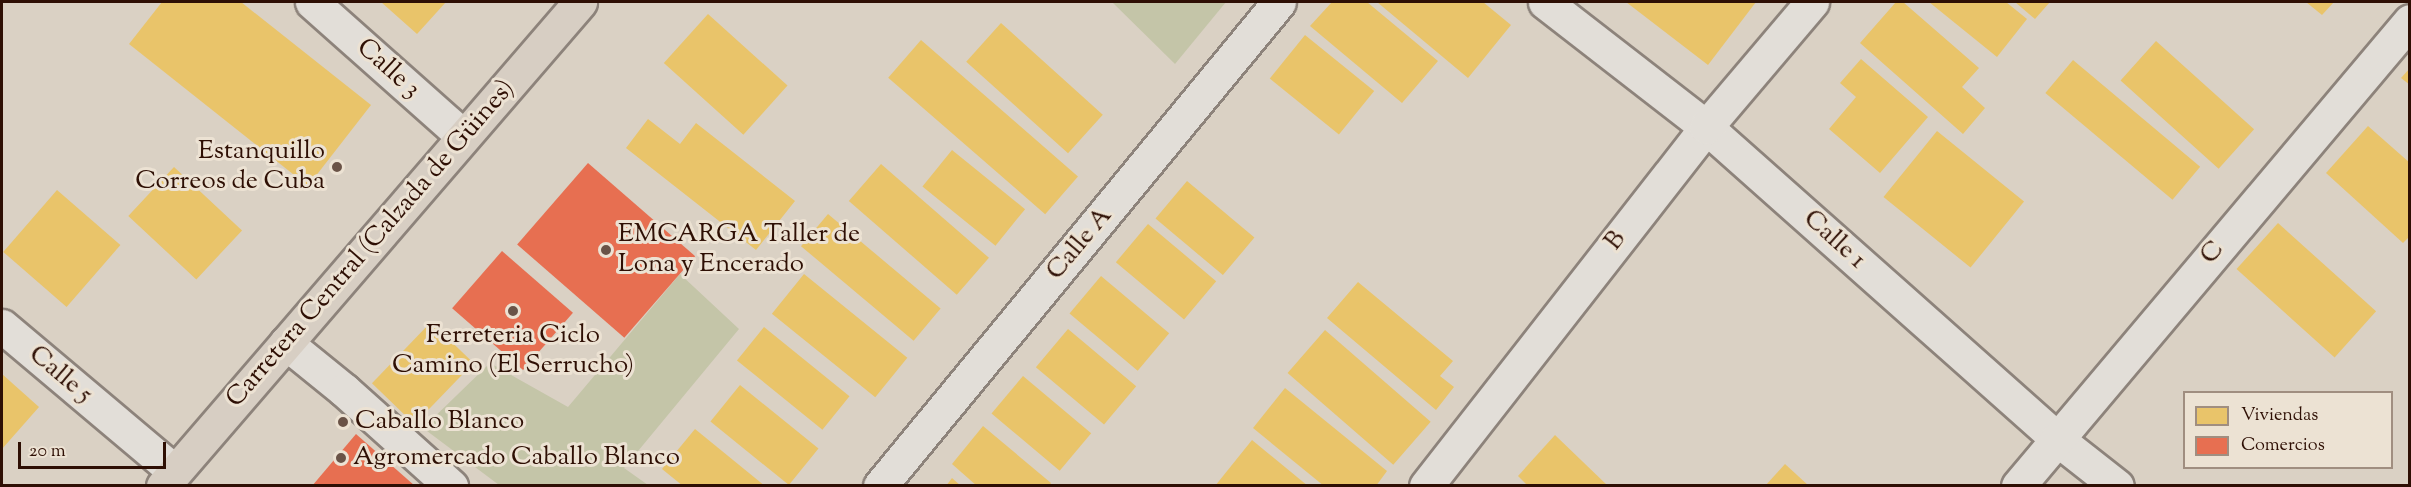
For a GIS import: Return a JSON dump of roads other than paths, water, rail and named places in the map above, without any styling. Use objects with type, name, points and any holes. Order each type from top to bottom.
[{"type":"main road","name":"Carretera Central (Calzada de Güines)","points":[[168,478],[580,2]]},
{"type":"street","name":"Calle 3","points":[[312,2],[464,136]]},
{"type":"street","name":"Calle A","points":[[880,486],[1279,2]]},
{"type":"street","name":"Calle 1","points":[[1545,2],[1706,127],[2056,439],[2117,486]]},
{"type":"street","name":"B","points":[[1426,486],[1706,127],[1812,2]]},
{"type":"street","name":"C","points":[[2018,486],[2409,21]]},
{"type":"street","name":"Calle 5","points":[[2,326],[168,478]]},
{"type":"street","points":[[286,343],[344,390],[451,486]]},
{"type":"place","name":"Estanquillo Correos de Cuba","points":[[337,167]]},
{"type":"place","name":"EMCARGA Taller de Lona y Encerado","points":[[606,250]]},
{"type":"place","name":"Ferreteria Ciclo Camino (El Serrucho)","points":[[513,311]]},
{"type":"place","name":"Caballo Blanco","points":[[343,422]]},
{"type":"place","name":"Agromercado Caballo Blanco","points":[[341,458]]}]
